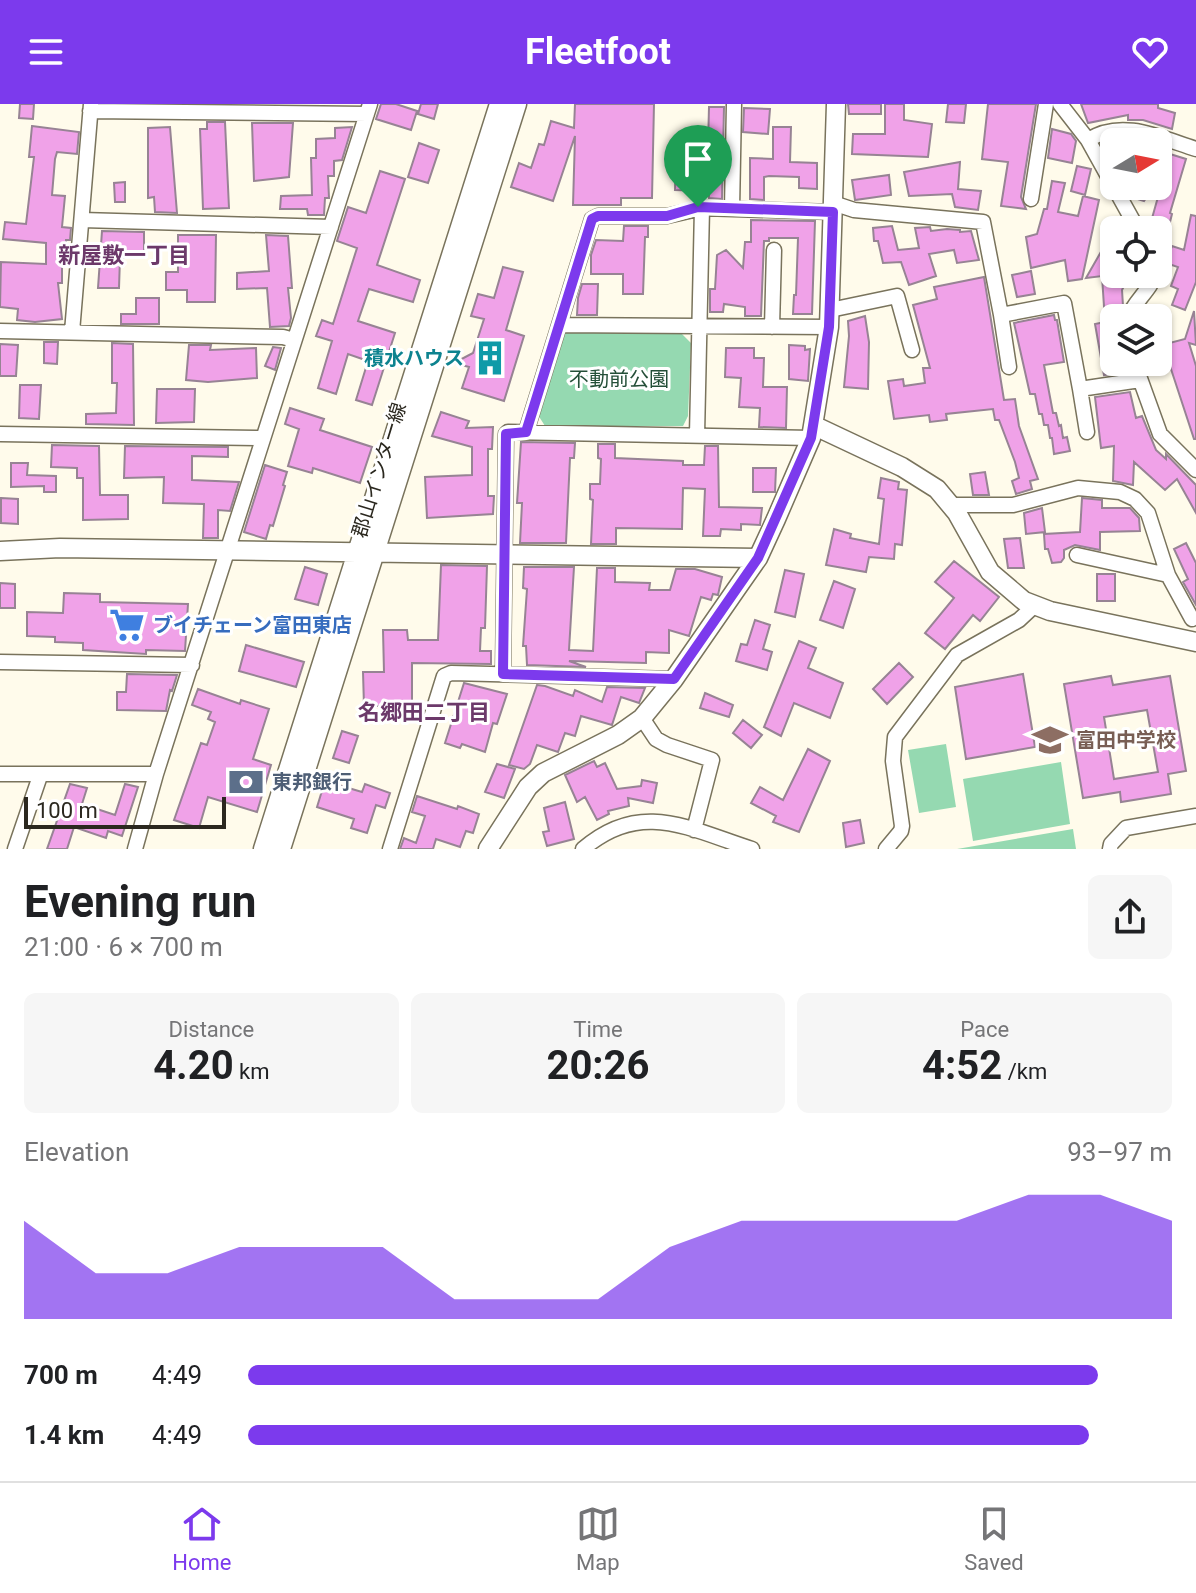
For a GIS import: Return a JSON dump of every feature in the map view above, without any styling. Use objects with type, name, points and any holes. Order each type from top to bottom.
[{"type":"street","points":[[263,849],[499,104]]},
{"type":"street","name":"郡山インター線","points":[[281,849],[517,104]]},
{"type":"street","points":[[732,209],[734,104]]},
{"type":"street","points":[[488,849],[528,787],[543,773],[618,735],[642,718],[674,679],[758,558],[813,432],[830,318],[836,104]]},
{"type":"street","points":[[1031,199],[1046,104]]},
{"type":"street","points":[[1060,104],[1088,140],[1130,216]]},
{"type":"street","points":[[72,332],[90,107],[368,109],[156,774],[135,849]]},
{"type":"street","points":[[1088,140],[1099,133],[1134,129],[1196,149]]},
{"type":"street","points":[[697,435],[702,208]]},
{"type":"street","points":[[526,432],[592,219],[598,216],[667,216],[702,208],[833,208],[983,222],[1009,367]]},
{"type":"street","points":[[82,220],[331,227]]},
{"type":"street","points":[[772,327],[774,250]]},
{"type":"street","points":[[1134,304],[1148,288]]},
{"type":"street","points":[[560,325],[772,327],[830,318],[897,296],[912,350]]},
{"type":"street","points":[[1001,315],[1064,303],[1087,432]]},
{"type":"street","points":[[0,331],[283,337],[294,340]]},
{"type":"street","points":[[1139,376],[1160,434],[1196,470]]},
{"type":"street","points":[[1080,389],[1140,380]]},
{"type":"street","points":[[503,674],[506,434],[526,432],[697,435],[813,432],[902,467],[937,489],[951,505],[990,572],[1009,591],[1034,606],[1196,642]]},
{"type":"street","points":[[0,434],[262,438]]},
{"type":"street","points":[[951,505],[1013,505],[1078,488],[1120,492],[1135,499],[1148,513],[1168,575],[1195,622]]},
{"type":"street","points":[[0,551],[60,548],[758,558]]},
{"type":"street","points":[[1077,555],[1168,575]]},
{"type":"street","points":[[886,849],[902,826],[893,754],[895,737],[957,655],[1019,620],[1034,606]]},
{"type":"street","points":[[0,662],[192,665]]},
{"type":"street","points":[[390,849],[444,676],[451,673],[674,679]]},
{"type":"street","points":[[642,718],[656,739],[712,760],[694,830]]},
{"type":"street","points":[[0,774],[156,774]]},
{"type":"street","points":[[15,849],[40,776]]},
{"type":"street","points":[[1110,849],[1126,828],[1196,816]]},
{"type":"street","points":[[583,849],[597,837],[626,823],[668,822],[752,849]]},
{"type":"green space","name":"不動前公園","points":[[567,330],[681,333],[691,343],[688,416],[683,426],[545,426],[538,415],[562,335]]},
{"type":"green space","points":[[946,744],[956,807],[919,813],[908,750]]},
{"type":"green space","points":[[1061,762],[1070,824],[973,841],[963,779]]},
{"type":"green space","points":[[1073,829],[1076,849],[957,849]]},
{"type":"building","points":[[20,104],[34,104],[33,119],[19,118]]},
{"type":"building","points":[[381,104],[396,104],[417,111],[411,130],[376,119]]},
{"type":"building","points":[[421,104],[438,104],[434,119],[418,114]]},
{"type":"building","points":[[575,104],[654,104],[652,198],[621,198],[621,205],[573,205],[575,136],[553,201],[511,187],[519,163],[531,168],[539,144],[544,145],[551,121],[574,128]]},
{"type":"building","points":[[848,104],[881,104],[881,114],[849,114]]},
{"type":"building","points":[[885,104],[904,104],[904,120],[932,124],[928,157],[852,154],[853,134],[885,134]]},
{"type":"building","points":[[948,104],[966,104],[964,123],[946,122]]},
{"type":"building","points":[[988,104],[1036,104],[1021,197],[1026,209],[1001,206],[1008,162],[982,159]]},
{"type":"building","points":[[1081,104],[1158,104],[1158,108],[1175,113],[1172,129],[1143,120],[1128,120],[1128,115],[1088,123]]},
{"type":"building","points":[[709,107],[724,107],[722,199],[709,198],[709,191],[675,190],[676,144],[708,146]]},
{"type":"building","points":[[744,108],[770,109],[768,134],[743,132]]},
{"type":"building","points":[[207,122],[225,122],[229,208],[203,209],[200,129],[207,129]]},
{"type":"building","points":[[252,123],[293,123],[289,177],[254,181]]},
{"type":"building","points":[[32,126],[79,132],[77,154],[57,152],[55,159],[52,195],[65,196],[62,227],[71,228],[70,240],[62,245],[62,283],[58,283],[62,319],[35,322],[17,320],[18,309],[0,307],[1,262],[46,264],[46,243],[3,239],[5,222],[26,224],[34,157],[29,157]]},
{"type":"building","points":[[170,127],[177,213],[155,212],[154,197],[148,198],[148,128]]},
{"type":"building","points":[[352,127],[342,160],[334,161],[334,176],[328,176],[329,198],[325,198],[324,215],[308,215],[307,209],[280,209],[281,196],[312,195],[311,158],[316,158],[316,139],[335,138],[335,128]]},
{"type":"building","points":[[773,127],[791,127],[790,162],[817,163],[817,189],[799,188],[799,177],[769,176],[764,177],[764,200],[750,199],[750,158],[773,159]]},
{"type":"building","points":[[1052,129],[1071,134],[1076,141],[1072,163],[1048,158]]},
{"type":"building","points":[[419,143],[439,150],[428,183],[408,177]]},
{"type":"building","points":[[1172,155],[1186,159],[1172,216],[1153,216],[1157,200],[1172,200]]},
{"type":"building","points":[[960,162],[958,189],[981,191],[978,210],[955,207],[952,194],[909,196],[904,172]]},
{"type":"building","points":[[1077,166],[1091,169],[1085,195],[1071,191]]},
{"type":"building","points":[[380,171],[405,179],[377,265],[420,280],[413,302],[369,289],[358,321],[395,333],[372,405],[356,400],[368,361],[348,354],[336,394],[318,388],[332,341],[316,336],[322,320],[333,324],[357,248],[337,241],[348,207],[366,213]]},
{"type":"building","points":[[889,175],[891,195],[855,200],[852,180]]},
{"type":"building","points":[[1052,181],[1065,183],[1058,212],[1078,216],[1083,196],[1099,200],[1082,279],[1068,281],[1065,260],[1031,268],[1026,237],[1037,234],[1044,209],[1047,209]]},
{"type":"building","points":[[125,182],[125,202],[115,202],[114,183]]},
{"type":"building","points":[[1191,215],[1196,216],[1196,282],[1185,310],[1172,305],[1178,289],[1172,283],[1178,267],[1172,265],[1172,246],[1184,250]]},
{"type":"building","points":[[751,220],[815,221],[812,314],[793,314],[798,238],[769,238],[769,241],[764,241],[761,316],[745,316],[745,307],[724,304],[723,312],[710,312],[710,289],[715,289],[717,255],[726,250],[743,268],[745,242],[751,242]]},
{"type":"building","points":[[624,226],[648,226],[643,294],[623,294],[623,274],[591,274],[591,255],[596,240],[623,241]]},
{"type":"building","points":[[892,226],[898,250],[919,248],[915,228],[971,231],[979,260],[957,263],[954,250],[929,254],[936,276],[909,285],[901,262],[883,263],[878,241],[874,241],[873,228]]},
{"type":"building","points":[[102,231],[144,232],[144,258],[120,258],[119,288],[98,288]]},
{"type":"building","points":[[178,235],[216,235],[215,302],[187,302],[187,290],[166,290],[166,272],[178,272]]},
{"type":"building","points":[[266,235],[288,236],[292,288],[288,288],[289,326],[270,327],[267,288],[237,289],[237,273],[269,271]]},
{"type":"building","points":[[1100,254],[1100,276],[1086,278]]},
{"type":"building","name":"積水ハウス","points":[[503,267],[523,272],[506,330],[524,336],[504,401],[462,388],[469,367],[454,363],[473,353],[484,319],[471,316],[478,294],[494,298]]},
{"type":"building","points":[[1031,271],[1035,294],[1017,297],[1012,275]]},
{"type":"building","points":[[984,277],[1004,400],[1015,399],[1019,426],[1038,479],[1030,481],[1032,489],[1016,494],[1012,481],[1019,478],[1015,462],[993,409],[946,414],[947,420],[930,422],[929,415],[894,419],[888,381],[903,379],[904,386],[925,383],[923,368],[930,368],[913,305],[937,299],[934,287]]},
{"type":"building","points":[[582,284],[598,284],[597,315],[577,315]]},
{"type":"building","points":[[1103,288],[1123,288],[1123,304],[1104,304]]},
{"type":"building","points":[[136,298],[159,298],[159,324],[121,324],[121,314],[136,314]]},
{"type":"building","points":[[1194,311],[1196,345],[1189,343],[1196,366],[1196,439],[1172,372],[1172,342],[1185,339]]},
{"type":"building","points":[[1054,315],[1064,362],[1044,365],[1053,413],[1056,413],[1061,425],[1063,438],[1067,437],[1070,451],[1054,454],[1048,425],[1044,425],[1042,414],[1039,414],[1035,394],[1030,394],[1014,323]]},
{"type":"building","points":[[865,316],[869,342],[868,389],[844,387],[848,321]]},
{"type":"building","points":[[1100,323],[1100,352],[1095,324]]},
{"type":"building","points":[[44,342],[58,342],[57,364],[44,363]]},
{"type":"building","points":[[112,343],[133,344],[134,425],[86,424],[86,414],[116,413],[117,383],[112,383]]},
{"type":"building","points":[[0,344],[18,345],[16,376],[0,376]]},
{"type":"building","points":[[189,345],[211,345],[210,350],[256,348],[257,378],[208,382],[186,380]]},
{"type":"building","points":[[789,345],[810,349],[808,381],[789,379]]},
{"type":"building","points":[[273,347],[281,348],[275,370],[265,366]]},
{"type":"building","points":[[726,348],[754,348],[754,358],[764,358],[763,387],[787,387],[786,428],[759,427],[760,408],[739,407],[741,378],[725,377]]},
{"type":"building","points":[[20,385],[41,385],[39,419],[19,418]]},
{"type":"building","points":[[157,389],[195,389],[194,422],[156,423]]},
{"type":"building","points":[[1130,392],[1136,418],[1142,416],[1156,450],[1166,459],[1166,454],[1196,485],[1196,513],[1177,479],[1165,490],[1134,462],[1133,485],[1113,481],[1114,446],[1101,448],[1095,397]]},
{"type":"building","points":[[290,408],[324,419],[320,430],[372,447],[360,483],[313,468],[312,473],[288,466],[299,429],[285,424]]},
{"type":"building","points":[[441,412],[469,421],[466,428],[493,427],[492,449],[488,449],[488,496],[494,496],[493,514],[427,518],[425,477],[472,475],[472,447],[432,436]]},
{"type":"building","points":[[521,442],[575,443],[574,458],[570,458],[566,543],[520,543],[522,503],[517,503]]},
{"type":"building","points":[[598,444],[615,444],[615,458],[683,461],[683,465],[704,465],[705,446],[718,446],[719,507],[762,508],[760,525],[741,524],[741,530],[721,529],[720,536],[703,536],[705,489],[683,488],[682,529],[616,528],[616,544],[591,544],[593,500],[590,499],[590,484],[600,484]]},
{"type":"building","points":[[52,445],[99,446],[100,495],[128,495],[128,519],[83,520],[83,478],[77,478],[77,468],[51,467]]},
{"type":"building","points":[[125,446],[228,447],[228,457],[192,456],[192,480],[239,482],[230,511],[218,510],[218,538],[203,538],[204,504],[163,503],[164,477],[124,478]]},
{"type":"building","points":[[11,463],[28,463],[27,475],[56,476],[56,492],[44,492],[44,486],[11,487]]},
{"type":"building","points":[[265,465],[287,472],[273,526],[270,525],[266,539],[244,532]]},
{"type":"building","points":[[753,468],[776,468],[775,492],[753,492]]},
{"type":"building","points":[[985,472],[989,495],[973,495],[970,474]]},
{"type":"building","points":[[881,478],[899,482],[898,489],[907,490],[902,545],[895,544],[894,559],[869,557],[866,572],[826,565],[834,529],[851,534],[850,538],[879,544],[884,499],[878,498]]},
{"type":"building","points":[[1,498],[18,499],[18,524],[1,523]]},
{"type":"building","points":[[1082,498],[1102,500],[1102,508],[1130,508],[1139,518],[1140,531],[1100,532],[1100,550],[1075,545],[1064,550],[1061,562],[1052,563],[1048,549],[1045,549],[1044,534],[1080,532]]},
{"type":"building","points":[[1042,508],[1045,532],[1026,534],[1024,513]]},
{"type":"building","points":[[1020,538],[1024,568],[1008,568],[1004,539]]},
{"type":"building","points":[[1186,543],[1196,563],[1196,605],[1183,582],[1188,579],[1174,549]]},
{"type":"building","points":[[954,561],[999,597],[980,621],[973,615],[945,649],[925,633],[954,598],[935,582]]},
{"type":"building","points":[[441,565],[487,566],[485,628],[481,628],[480,651],[491,651],[491,664],[412,663],[412,706],[364,706],[363,672],[384,672],[383,630],[407,630],[408,640],[438,640]]},
{"type":"building","points":[[305,567],[327,574],[318,605],[295,599]]},
{"type":"building","points":[[524,567],[574,567],[569,650],[593,651],[597,568],[615,568],[615,582],[650,583],[649,590],[670,590],[676,569],[695,569],[722,577],[718,595],[713,594],[711,600],[701,597],[689,636],[669,630],[669,653],[646,652],[646,663],[569,661],[586,667],[527,665],[526,646],[523,646],[527,589],[523,588]]},
{"type":"building","points":[[785,570],[804,574],[795,617],[775,612]]},
{"type":"building","points":[[1097,574],[1115,574],[1115,601],[1097,601]]},
{"type":"building","points":[[834,581],[855,589],[843,628],[820,620]]},
{"type":"building","points":[[0,583],[15,584],[15,608],[0,608]]},
{"type":"building","points":[[64,593],[100,594],[100,602],[188,604],[185,651],[146,650],[146,654],[83,650],[83,643],[55,642],[55,637],[27,636],[27,612],[63,613]]},
{"type":"building","points":[[755,620],[770,625],[763,649],[772,652],[767,670],[736,661],[741,644],[747,645]]},
{"type":"building","points":[[799,641],[816,648],[808,668],[843,683],[830,718],[794,703],[781,736],[764,727]]},
{"type":"building","points":[[246,645],[304,662],[296,687],[239,671]]},
{"type":"building","points":[[899,663],[913,677],[887,704],[873,689]]},
{"type":"building","points":[[127,674],[177,675],[166,711],[117,710],[117,692],[126,692]]},
{"type":"building","points":[[1023,674],[1035,747],[966,759],[955,687]]},
{"type":"building","points":[[1111,676],[1113,685],[1170,676],[1186,771],[1168,774],[1171,794],[1121,802],[1120,792],[1083,798],[1064,684]],"holes":[[[1147,710],[1158,772],[1114,779],[1104,717]]]},
{"type":"building","points":[[464,683],[507,694],[497,724],[493,723],[485,752],[462,744],[460,748],[445,743]]},
{"type":"building","points":[[537,685],[573,696],[575,690],[602,702],[607,687],[645,688],[639,703],[621,697],[612,725],[581,716],[575,736],[565,733],[558,752],[537,745],[530,764],[524,769],[509,765]]},
{"type":"building","points":[[198,689],[240,704],[241,700],[269,709],[253,759],[271,765],[257,812],[208,797],[199,828],[174,820],[201,743],[207,745],[215,722],[208,719],[211,712],[192,705]]},
{"type":"building","points":[[705,693],[733,705],[729,717],[700,708]]},
{"type":"building","points":[[743,720],[762,735],[751,748],[733,733]]},
{"type":"building","points":[[342,731],[358,736],[349,763],[333,758]]},
{"type":"building","points":[[808,749],[830,761],[799,832],[773,822],[776,816],[751,803],[760,787],[783,800]]},
{"type":"building","points":[[594,761],[597,767],[605,763],[617,789],[641,786],[642,780],[657,783],[653,803],[628,798],[629,806],[608,811],[609,814],[597,820],[585,797],[577,802],[565,775]]},
{"type":"building","points":[[497,764],[515,769],[504,798],[485,792]]},
{"type":"building","points":[[325,781],[362,792],[365,784],[390,793],[385,808],[376,805],[367,833],[351,828],[354,819],[317,807]]},
{"type":"building","points":[[70,784],[87,788],[82,804],[115,815],[125,784],[138,787],[122,836],[108,831],[106,838],[74,827],[67,849],[47,849]]},
{"type":"building","points":[[417,796],[479,814],[473,833],[466,831],[460,847],[436,839],[433,849],[400,849],[404,838],[416,843],[425,816],[412,812]]},
{"type":"building","points":[[565,802],[574,839],[547,846],[543,832],[549,831],[544,808]]},
{"type":"building","points":[[860,820],[864,843],[846,847],[843,823]]},
{"type":"place","name":"積水ハウス","points":[[490,358]]},
{"type":"place","name":"ブイチェーン富田東店","points":[[127,625]]},
{"type":"place","name":"富田中学校","points":[[1050,740]]},
{"type":"place","name":"東邦銀行","points":[[246,782]]},
{"type":"district","name":"新屋敷一丁目","points":[[124,255]]},
{"type":"district","name":"名郷田二丁目","points":[[424,712]]},
{"type":"route","points":[[698,207],[833,212],[829,327],[815,426],[800,465],[758,558],[674,679],[503,674],[506,434],[526,432],[592,219],[598,216],[667,216],[698,207]]}]
